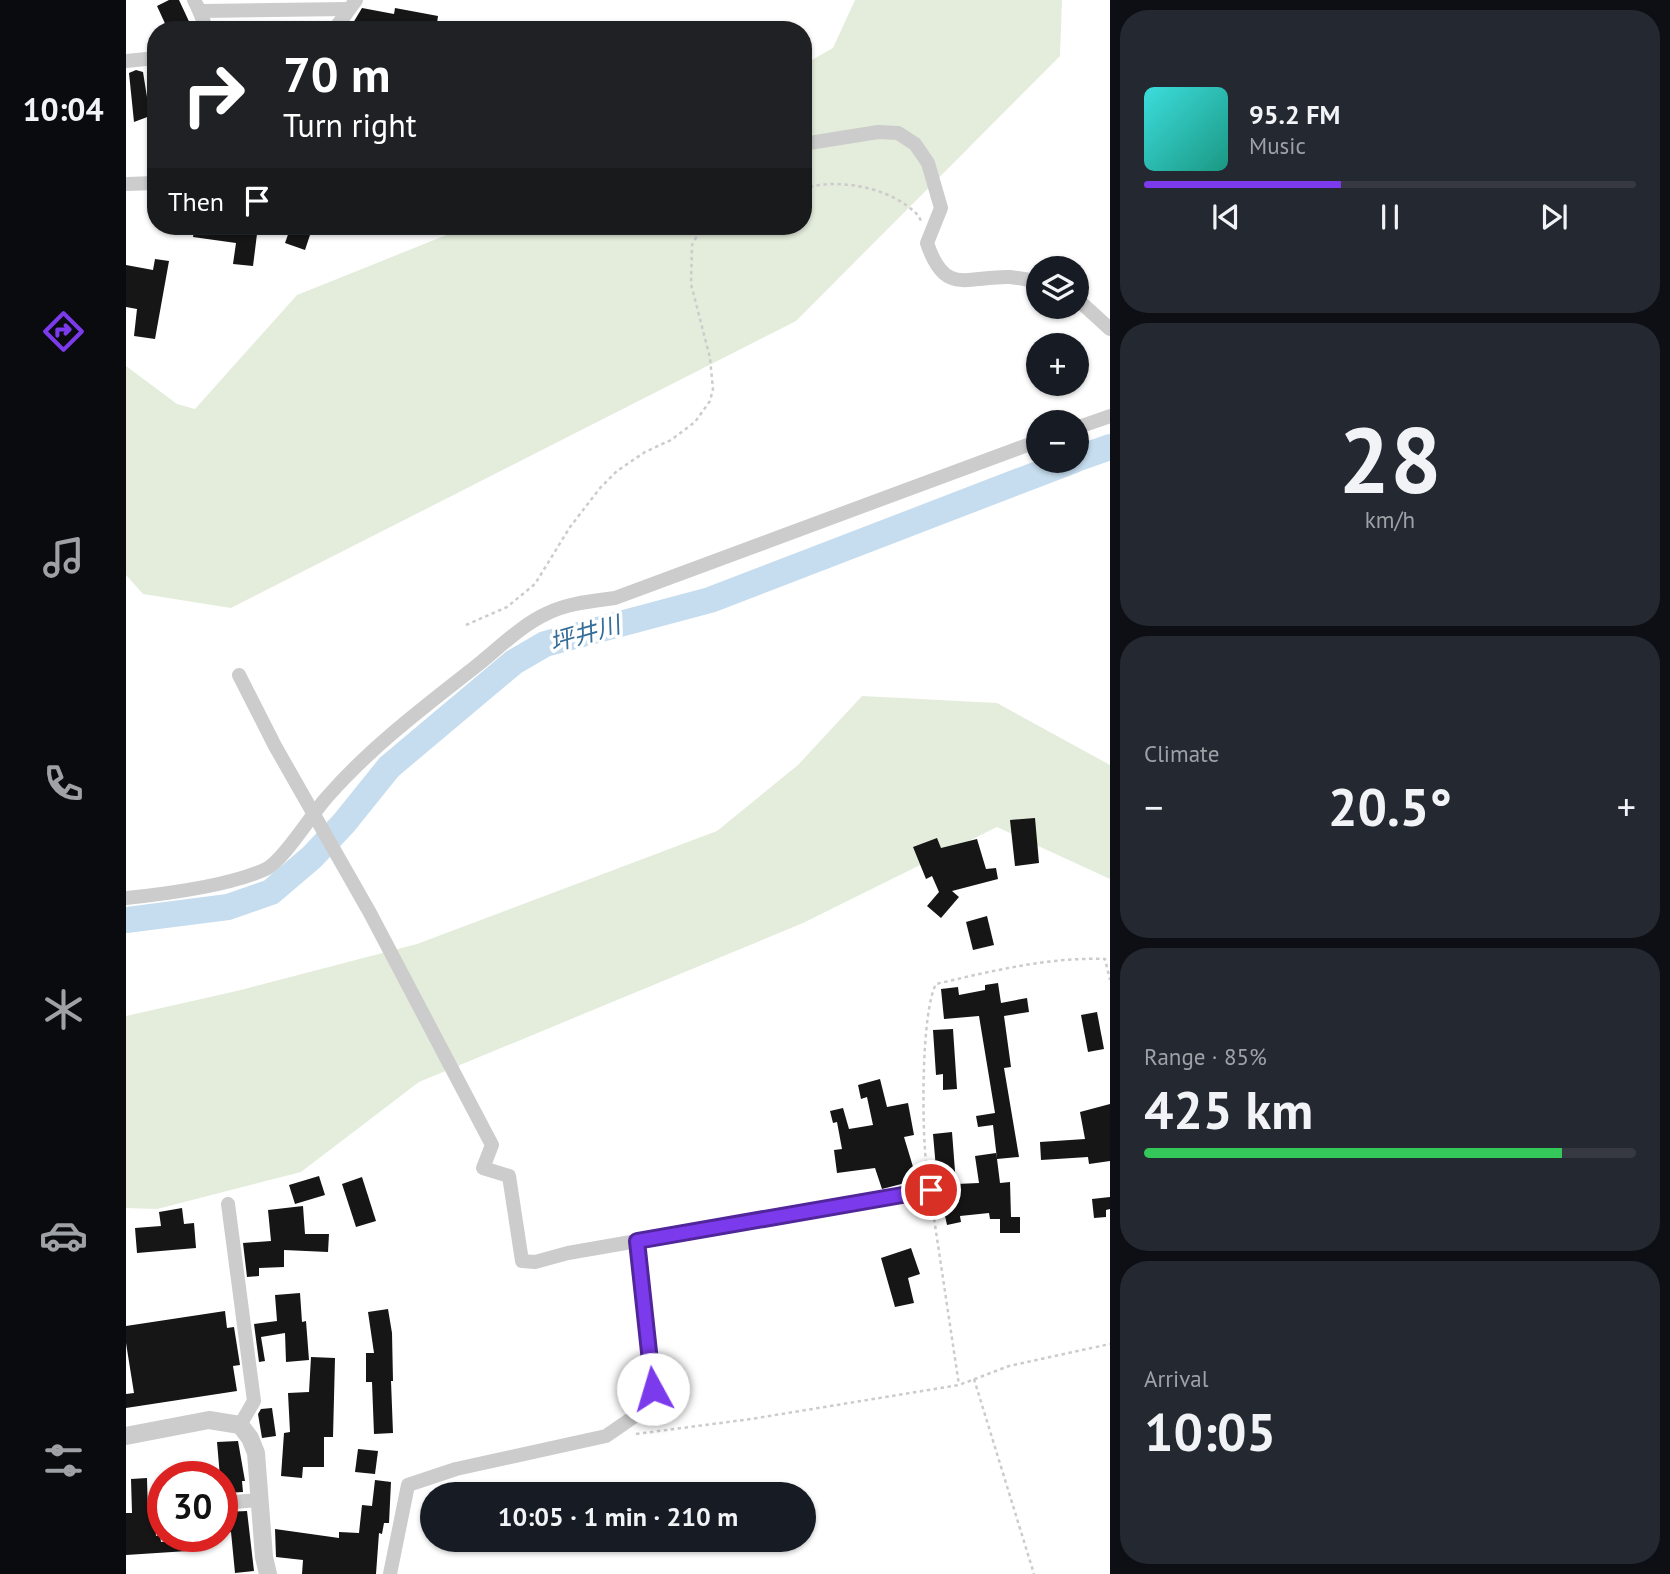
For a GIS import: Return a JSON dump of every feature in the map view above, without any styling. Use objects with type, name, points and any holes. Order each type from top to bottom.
[{"type":"street","points":[[196,4],[202,11],[352,5]]},
{"type":"street","points":[[196,4],[203,21]]},
{"type":"street","points":[[340,21],[352,5]]},
{"type":"street","points":[[126,61],[147,59]]},
{"type":"street","points":[[812,143],[878,132],[898,133],[915,144],[928,163],[941,208],[927,243],[933,260],[942,272],[958,281],[1010,277],[1026,279]]},
{"type":"street","points":[[126,184],[147,183]]},
{"type":"street","points":[[1089,310],[1110,329]]},
{"type":"street","points":[[1089,423],[1110,416]]},
{"type":"street","points":[[126,898],[157,895],[239,878],[269,868],[317,820],[328,796],[390,734],[520,631],[548,613],[582,603],[615,598],[1026,446]]},
{"type":"street","points":[[239,675],[492,1144],[483,1168],[509,1176],[522,1261],[535,1262],[568,1252],[931,1190]]},
{"type":"street","points":[[228,1204],[254,1401],[240,1425]]},
{"type":"street","points":[[390,1574],[408,1485],[456,1469],[606,1436],[651,1405],[653,1389],[637,1241]]},
{"type":"street","points":[[126,1436],[209,1420],[240,1425],[250,1437],[256,1453],[264,1557],[268,1574]]},
{"type":"street","points":[[238,1502],[260,1500]]},
{"type":"path","points":[[812,187],[859,186],[901,201],[919,215],[927,243]]},
{"type":"path","points":[[466,625],[507,607],[535,584],[570,527],[600,488],[617,471],[645,452],[671,440],[695,422],[710,401],[713,389],[710,358],[691,284],[692,245],[697,235]]},
{"type":"path","points":[[959,1385],[924,1144],[925,1044],[932,992],[936,984],[1009,967],[1078,958],[1105,959],[1110,980]]},
{"type":"path","points":[[634,1434],[751,1419],[959,1385],[1009,1366],[1110,1344]]},
{"type":"path","points":[[974,1379],[1034,1574]]},
{"type":"green space","points":[[855,0],[1062,0],[1060,56],[796,321],[231,608],[143,594],[126,575],[126,366],[177,404],[195,409],[297,295],[447,235],[812,235],[812,60],[833,48]]},
{"type":"green space","points":[[862,696],[997,703],[1110,765],[1110,879],[997,827],[803,923],[419,1082],[301,1172],[157,1209],[126,1208],[126,1016],[241,990],[417,944],[717,831],[798,765]]},
{"type":"building","points":[[169,0],[179,0],[189,21],[164,21],[157,6]]},
{"type":"building","points":[[362,8],[394,14],[395,8],[438,16],[437,21],[354,21]]},
{"type":"building","points":[[136,70],[143,72],[147,97],[147,117],[134,122],[129,73]]},
{"type":"building","points":[[257,235],[253,266],[233,264],[236,243],[193,237]]},
{"type":"building","points":[[288,235],[310,235],[305,250],[285,243]]},
{"type":"building","points":[[155,259],[169,261],[155,339],[134,336],[137,309],[126,307],[126,265],[153,270]]},
{"type":"building","points":[[1035,818],[1039,863],[1015,866],[1010,820]]},
{"type":"building","points":[[937,838],[941,848],[977,839],[986,869],[996,868],[998,879],[952,891],[959,897],[941,918],[927,906],[939,892],[932,876],[926,879],[913,847]]},
{"type":"building","points":[[987,916],[994,945],[973,950],[966,922]]},
{"type":"building","points":[[998,983],[1001,1003],[1027,998],[1029,1012],[1004,1016],[1011,1067],[1004,1068],[1019,1157],[997,1159],[993,1125],[978,1127],[976,1116],[995,1113],[979,1016],[944,1019],[941,989],[958,987],[959,995],[985,990],[985,985]]},
{"type":"building","points":[[1097,1012],[1104,1049],[1088,1052],[1081,1015]]},
{"type":"building","points":[[953,1029],[957,1089],[943,1090],[943,1074],[936,1075],[933,1030]]},
{"type":"building","points":[[880,1079],[887,1107],[908,1103],[914,1135],[904,1137],[917,1180],[882,1189],[875,1168],[837,1173],[834,1150],[842,1149],[837,1122],[833,1123],[830,1111],[843,1108],[849,1129],[873,1125],[867,1097],[861,1099],[858,1085]]},
{"type":"building","points":[[1110,1104],[1110,1161],[1089,1164],[1088,1157],[1041,1160],[1040,1142],[1085,1139],[1080,1112]]},
{"type":"building","points":[[952,1132],[956,1184],[979,1183],[975,1156],[996,1153],[1000,1183],[1010,1182],[1011,1217],[1020,1217],[1020,1233],[1000,1233],[1000,1219],[990,1219],[989,1213],[960,1216],[961,1222],[947,1225],[937,1180],[933,1134]]},
{"type":"building","points":[[319,1176],[325,1195],[295,1204],[289,1185]]},
{"type":"building","points":[[362,1177],[376,1221],[356,1227],[342,1184]]},
{"type":"building","points":[[1110,1197],[1110,1209],[1106,1210],[1106,1217],[1094,1218],[1092,1199]]},
{"type":"building","points":[[303,1206],[305,1234],[329,1234],[328,1252],[284,1250],[284,1267],[259,1268],[259,1276],[247,1277],[243,1243],[271,1241],[268,1210]]},
{"type":"building","points":[[182,1208],[184,1224],[194,1223],[196,1248],[137,1253],[135,1228],[161,1226],[159,1212]]},
{"type":"building","points":[[911,1248],[920,1274],[908,1278],[914,1303],[895,1307],[881,1258]]},
{"type":"building","points":[[300,1293],[302,1322],[306,1321],[309,1360],[286,1362],[285,1333],[261,1337],[265,1361],[259,1362],[254,1324],[277,1321],[275,1295]]},
{"type":"building","points":[[388,1309],[392,1333],[393,1433],[374,1434],[372,1382],[366,1382],[366,1353],[374,1353],[368,1312]]},
{"type":"building","points":[[225,1311],[227,1328],[234,1327],[240,1365],[233,1366],[237,1391],[126,1408],[126,1394],[134,1393],[126,1326]]},
{"type":"building","points":[[311,1357],[335,1358],[333,1437],[324,1437],[324,1467],[303,1467],[302,1478],[281,1476],[284,1433],[290,1432],[288,1393],[309,1392]]},
{"type":"building","points":[[272,1408],[276,1436],[262,1438],[258,1414],[261,1409]]},
{"type":"building","points":[[238,1441],[245,1481],[242,1481],[243,1492],[238,1492],[238,1461],[219,1461],[217,1442]]},
{"type":"building","points":[[358,1449],[378,1451],[375,1474],[355,1472]]},
{"type":"building","points":[[147,1478],[147,1552],[172,1552],[126,1555],[126,1513],[132,1513],[131,1479]]},
{"type":"building","points":[[375,1480],[391,1482],[389,1523],[384,1523],[382,1534],[379,1533],[376,1574],[302,1574],[303,1560],[276,1557],[275,1529],[339,1538],[339,1532],[359,1533],[362,1505],[372,1506]]},
{"type":"building","points":[[238,1511],[247,1511],[254,1571],[235,1573],[233,1552],[238,1552]]},
{"type":"waterway","name":"坪井川","points":[[1089,454],[1110,447]]},
{"type":"waterway","name":"坪井川","points":[[126,920],[228,907],[271,892],[312,857],[344,823],[389,767],[514,662],[545,644],[710,600],[1040,473]]},
{"type":"route","points":[[653,1389],[637,1241],[931,1190]]}]
